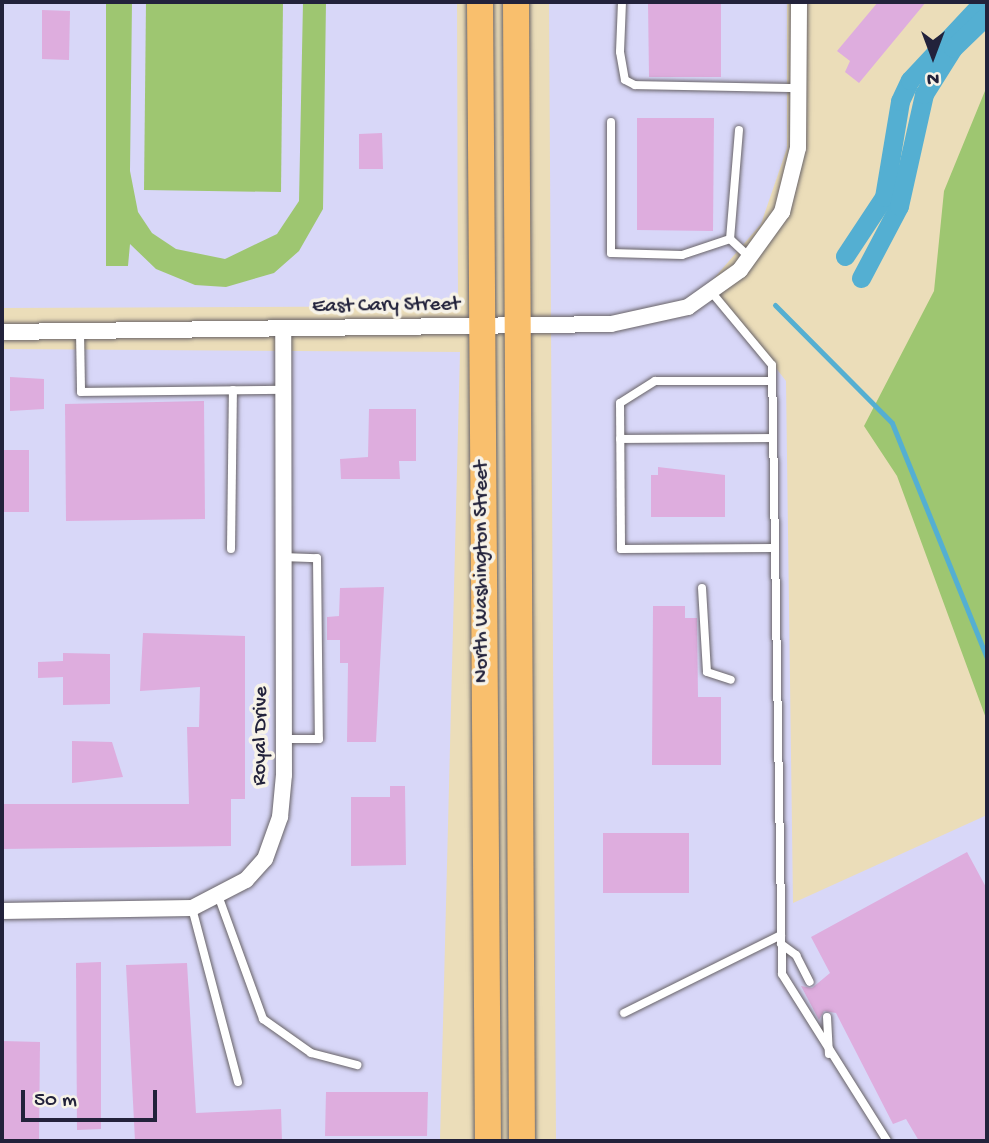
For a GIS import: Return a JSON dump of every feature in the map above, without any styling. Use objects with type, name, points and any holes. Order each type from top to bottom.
[{"type":"main road","name":"North Washington Street","points":[[480,2],[488,1141]]},
{"type":"main road","name":"North Washington Street","points":[[516,2],[522,1141]]},
{"type":"street","name":"East Cary Street","points":[[2,332],[517,326],[633,321],[712,294],[751,258],[790,189],[798,88],[799,2]]},
{"type":"street","name":"Royal Drive","points":[[2,911],[192,908],[219,898],[265,859],[280,817],[284,738],[283,330]]},
{"type":"lane","points":[[622,2],[620,52],[625,80],[635,85],[798,88]]},
{"type":"lane","points":[[611,122],[611,253],[682,255],[730,239]]},
{"type":"lane","points":[[730,239],[738,130]]},
{"type":"lane","points":[[730,239],[751,258]]},
{"type":"lane","points":[[712,294],[760,345],[772,365],[782,974],[829,1054],[887,1141]]},
{"type":"lane","points":[[80,332],[81,392],[283,390]]},
{"type":"lane","points":[[772,381],[654,381],[635,388],[620,403],[621,549],[774,548]]},
{"type":"lane","points":[[231,549],[233,390]]},
{"type":"lane","points":[[620,439],[773,439]]},
{"type":"lane","points":[[282,557],[317,558],[319,739],[284,738]]},
{"type":"lane","points":[[702,588],[707,672],[731,680]]},
{"type":"lane","points":[[219,898],[263,1019],[311,1053],[357,1065]]},
{"type":"lane","points":[[192,908],[238,1082]]},
{"type":"lane","points":[[781,939],[796,955],[810,982]]},
{"type":"lane","points":[[624,1013],[781,939]]},
{"type":"lane","points":[[827,1017],[829,1054]]},
{"type":"shaded area","points":[[2,2],[457,2],[458,306],[2,308]]},
{"type":"shaded area","points":[[549,2],[787,2],[787,148],[761,224],[710,283],[786,381],[793,903],[987,815],[987,1141],[556,1141]]},
{"type":"shaded area","points":[[2,349],[460,352],[440,1141],[2,1141]]},
{"type":"green space","points":[[106,2],[132,2],[130,171],[138,212],[152,233],[176,249],[225,259],[277,234],[299,201],[303,2],[326,2],[323,209],[299,251],[274,273],[226,287],[195,285],[156,269],[130,244],[128,266],[106,266]]},
{"type":"green space","points":[[146,2],[283,2],[281,192],[144,190]]},
{"type":"green space","points":[[987,86],[987,721],[897,476],[864,426],[934,291],[944,191]]},
{"type":"building","points":[[648,2],[721,2],[721,77],[649,77]]},
{"type":"building","points":[[878,2],[926,2],[859,83],[845,72],[850,61],[837,51]]},
{"type":"building","points":[[42,10],[70,11],[69,60],[42,59]]},
{"type":"building","points":[[637,118],[714,118],[713,231],[637,230]]},
{"type":"building","points":[[382,133],[383,169],[359,169],[359,134]]},
{"type":"building","points":[[10,377],[44,379],[44,409],[10,411]]},
{"type":"building","points":[[204,401],[205,519],[66,521],[65,404]]},
{"type":"building","points":[[369,409],[416,409],[416,461],[399,461],[400,479],[341,479],[340,459],[368,457]]},
{"type":"building","points":[[2,450],[29,450],[29,512],[2,512]]},
{"type":"building","points":[[658,467],[725,475],[725,517],[651,517],[651,475],[658,475]]},
{"type":"building","points":[[384,587],[376,742],[347,742],[348,663],[340,663],[340,640],[327,640],[327,617],[339,616],[340,588]]},
{"type":"building","points":[[653,606],[685,606],[685,618],[697,618],[698,697],[721,697],[721,765],[652,765]]},
{"type":"building","points":[[143,633],[245,636],[245,799],[231,799],[231,846],[2,849],[2,804],[189,804],[187,727],[199,727],[200,687],[140,691]]},
{"type":"building","points":[[63,653],[110,654],[110,704],[63,705],[63,677],[38,678],[38,662],[63,661]]},
{"type":"building","points":[[72,741],[112,742],[123,777],[72,783]]},
{"type":"building","points":[[390,786],[405,786],[406,865],[351,866],[351,797],[390,797]]},
{"type":"building","points":[[603,833],[689,833],[689,893],[603,893]]},
{"type":"building","points":[[967,852],[987,889],[987,1141],[919,1141],[906,1119],[893,1124],[836,1013],[824,1011],[819,1020],[801,986],[812,988],[830,973],[811,937]]},
{"type":"building","points":[[101,962],[101,1129],[77,1130],[76,963]]},
{"type":"building","points":[[187,963],[196,1113],[281,1109],[282,1141],[135,1141],[126,965]]},
{"type":"building","points":[[2,1041],[40,1042],[39,1141],[2,1141]]},
{"type":"building","points":[[326,1092],[428,1092],[427,1136],[325,1136]]},
{"type":"waterway","points":[[845,256],[884,197],[900,101],[910,80],[983,2]]},
{"type":"waterway","points":[[861,278],[899,206],[924,94],[953,48],[984,18]]},
{"type":"waterway","points":[[775,305],[892,423],[987,658]]}]
